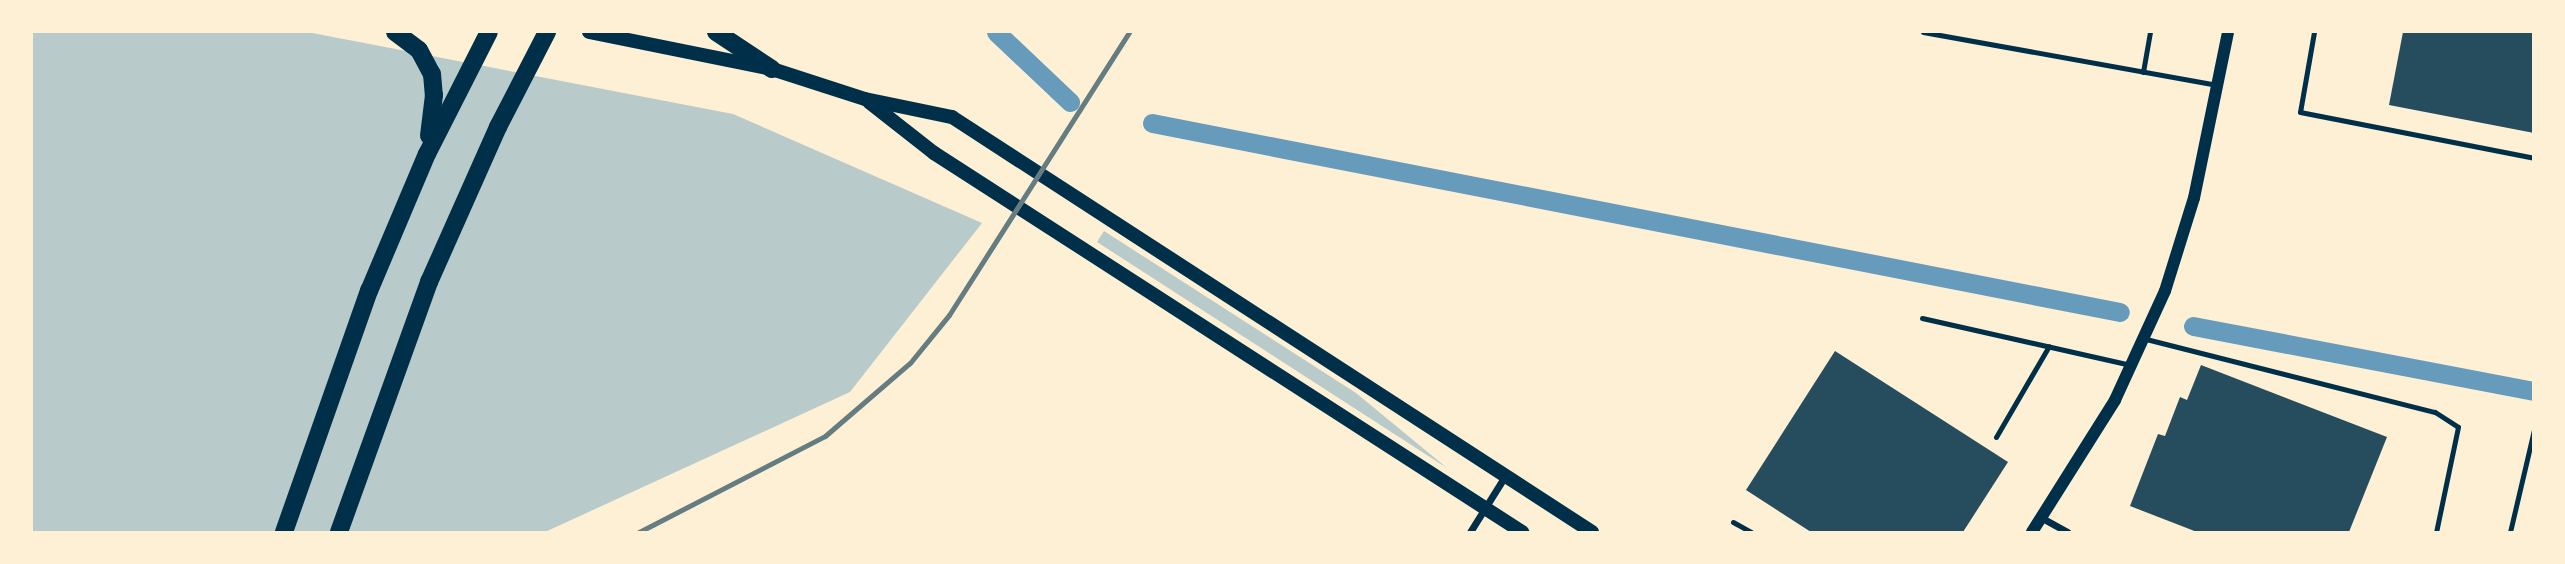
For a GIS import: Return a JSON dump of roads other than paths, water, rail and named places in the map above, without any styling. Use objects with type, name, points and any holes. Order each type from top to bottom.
[{"type":"highway","points":[[395,32],[419,50],[432,74],[434,95],[427,154]]},
{"type":"highway","points":[[284,533],[369,291],[427,154],[489,32]]},
{"type":"highway","points":[[339,533],[429,282],[498,127],[547,32]]},
{"type":"highway","points":[[716,32],[772,69]]},
{"type":"main road","points":[[589,32],[772,69],[865,99],[952,117],[1592,533]]},
{"type":"main road","points":[[865,99],[934,153],[1522,533]]},
{"type":"street","points":[[2032,533],[2134,365],[2146,339],[2181,244],[2228,32]]},
{"type":"street","points":[[1470,533],[1505,476]]},
{"type":"street","points":[[2042,518],[2067,533]]},
{"type":"lane","points":[[1923,32],[2217,85]]},
{"type":"lane","points":[[2143,72],[2150,32]]},
{"type":"lane","points":[[2314,32],[2300,111],[2533,158]]},
{"type":"lane","points":[[1922,317],[2134,365]]},
{"type":"lane","points":[[2146,339],[2435,412],[2458,426],[2436,533]]},
{"type":"lane","points":[[1996,437],[2049,346]]},
{"type":"lane","points":[[2510,533],[2533,430]]},
{"type":"lane","points":[[1733,522],[1751,533]]},
{"type":"waterway","points":[[996,32],[1070,102]]},
{"type":"waterway","points":[[1152,123],[2120,312]]},
{"type":"waterway","points":[[2193,326],[2534,391]]},
{"type":"railway","points":[[639,532],[825,436],[910,363],[949,315],[1129,32]]}]
